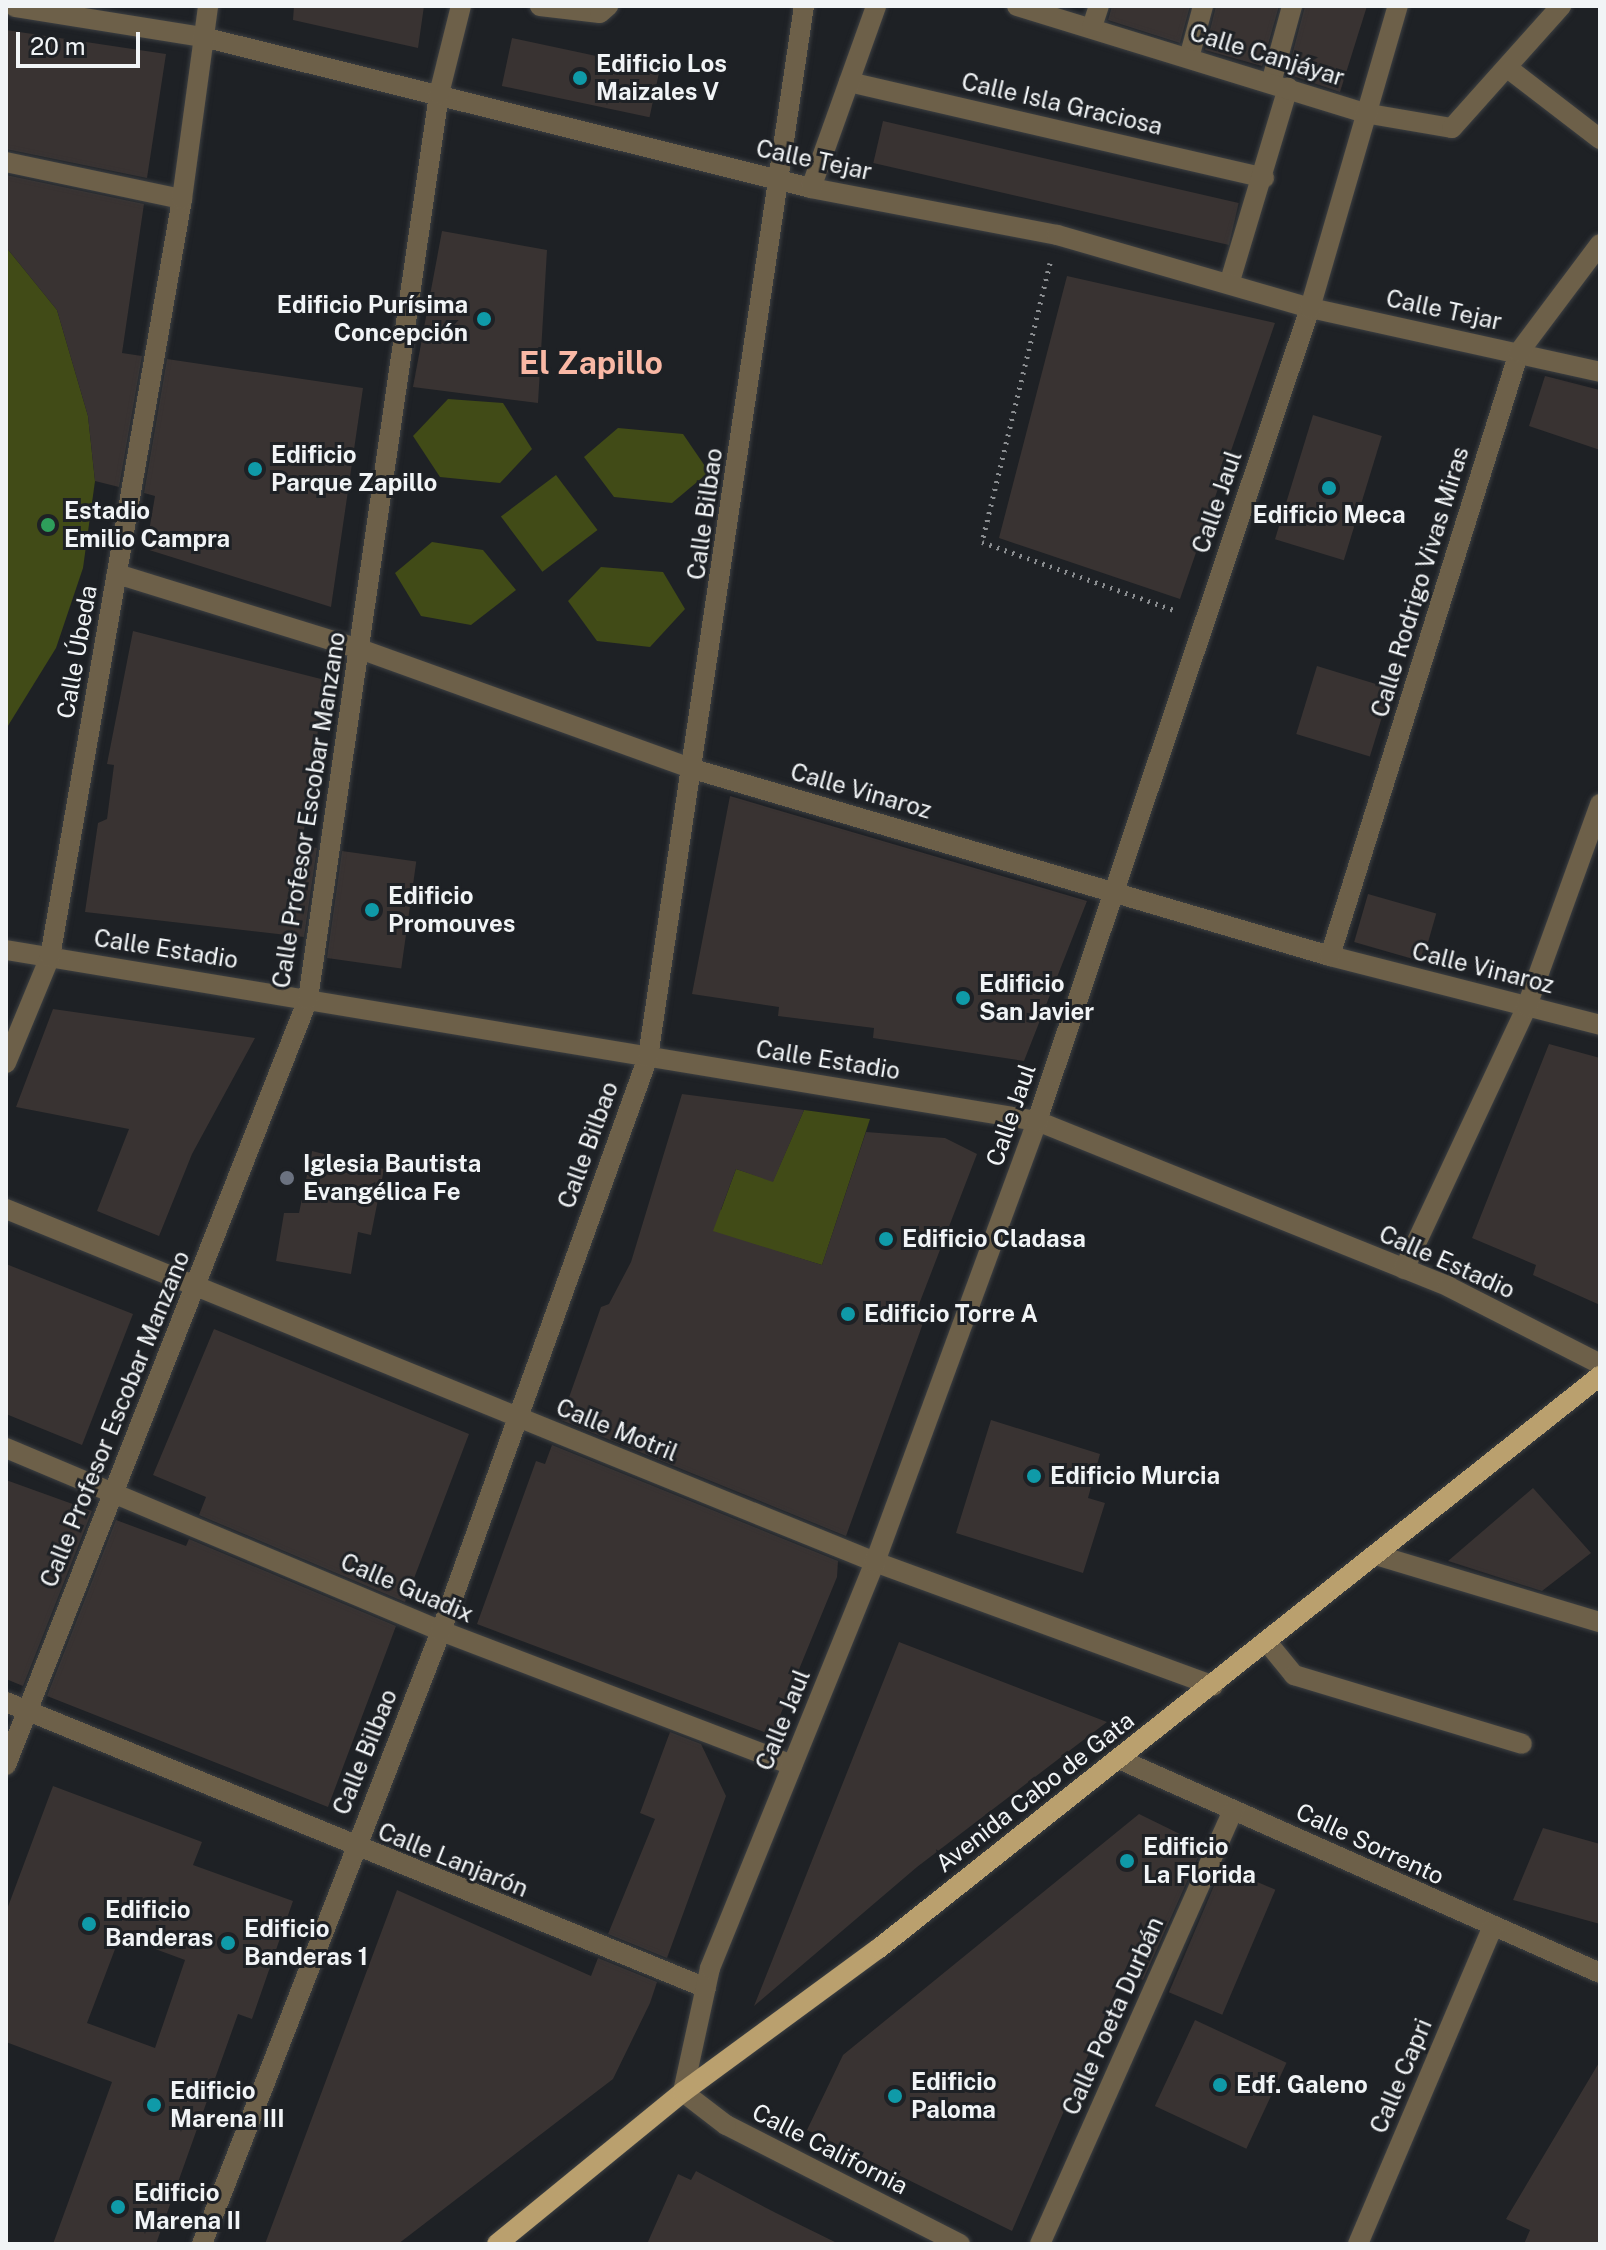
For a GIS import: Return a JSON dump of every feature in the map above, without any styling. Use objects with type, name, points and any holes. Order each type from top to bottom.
[{"type":"main road","name":"Avenida Cabo de Gata","points":[[497,2244],[683,2092],[823,1992],[1213,1686],[1600,1376]]},
{"type":"street","name":"Calle Úbeda","points":[[6,1063],[50,957],[182,199],[208,6]]},
{"type":"street","name":"Calle Profesor Escobar Manzano","points":[[6,1765],[308,999],[439,94],[461,6]]},
{"type":"street","points":[[540,6],[600,13],[608,6]]},
{"type":"street","name":"Calle Bilbao","points":[[202,2244],[441,1631],[648,1057],[781,180],[804,6]]},
{"type":"street","points":[[811,188],[876,6]]},
{"type":"street","name":"Calle Canjáyar","points":[[1017,6],[1364,113],[1452,128],[1509,69]]},
{"type":"street","points":[[1092,27],[1099,6]]},
{"type":"street","points":[[1189,58],[1203,6]]},
{"type":"street","points":[[1230,281],[1264,178],[1292,6]]},
{"type":"street","name":"Calle Jaul","points":[[683,2092],[706,1988],[875,1562],[1037,1121],[1310,308],[1364,113],[1398,6]]},
{"type":"street","points":[[1561,6],[1509,69],[1600,139]]},
{"type":"street","name":"Calle Tejar","points":[[15,7],[203,37],[811,188],[1057,235],[1230,281],[1310,308],[1600,372]]},
{"type":"street","name":"Calle Isla Graciosa","points":[[849,82],[1264,178]]},
{"type":"street","points":[[6,162],[182,199]]},
{"type":"street","name":"Calle Rodrigo Vivas Miras","points":[[1330,956],[1519,352],[1600,244]]},
{"type":"street","name":"Calle Vinaroz","points":[[117,574],[360,649],[693,769],[1330,956],[1600,1025]]},
{"type":"street","points":[[1404,1269],[1527,1006],[1600,804]]},
{"type":"street","name":"Calle Estadio","points":[[6,950],[1037,1121],[1404,1269],[1600,1364]]},
{"type":"street","name":"Calle Motril","points":[[6,1209],[875,1562],[1213,1686]]},
{"type":"street","name":"Calle Guadix","points":[[6,1448],[116,1490],[441,1631],[792,1765]]},
{"type":"street","points":[[1376,1555],[1600,1622]]},
{"type":"street","points":[[1267,1642],[1294,1675],[1522,1744]]},
{"type":"street","name":"Calle Lanjarón","points":[[6,1702],[354,1849],[706,1988]]},
{"type":"street","name":"Calle Sorrento","points":[[1119,1759],[1492,1929],[1600,1973]]},
{"type":"street","name":"Calle Poeta Durbán","points":[[1040,2244],[1233,1810]]},
{"type":"street","name":"Calle Capri","points":[[1358,2244],[1492,1929]]},
{"type":"street","name":"Calle California","points":[[683,2092],[726,2125],[960,2244]]},
{"type":"path","points":[[1057,235],[982,542],[1205,621]]},
{"type":"green space","name":"Estadio Emilio Campra","points":[[6,247],[57,310],[88,416],[95,481],[83,568],[56,648],[6,729]]},
{"type":"green space","points":[[448,399],[503,403],[532,449],[500,483],[440,477],[413,436]]},
{"type":"green space","points":[[618,428],[683,434],[709,472],[672,503],[614,497],[584,457]]},
{"type":"green space","points":[[556,475],[598,530],[542,572],[501,517]]},
{"type":"green space","points":[[432,542],[483,550],[516,590],[471,625],[421,616],[395,573]]},
{"type":"green space","points":[[601,567],[663,572],[685,609],[650,647],[597,641],[568,601]]},
{"type":"green space","points":[[804,1110],[870,1119],[822,1265],[689,1225],[697,1203],[721,1210],[736,1169],[773,1181]]},
{"type":"building","points":[[294,6],[424,6],[418,48],[293,20]]},
{"type":"building","points":[[1112,6],[1190,6],[1180,43],[1108,20]]},
{"type":"building","points":[[1216,6],[1279,6],[1262,66],[1205,50]]},
{"type":"building","points":[[1305,6],[1367,6],[1340,92],[1287,74]]},
{"type":"building","points":[[6,30],[166,54],[147,178],[6,149]]},
{"type":"building","name":"Edificio Los Maizales V","points":[[512,38],[660,69],[650,117],[502,86]]},
{"type":"building","points":[[883,121],[1239,203],[1229,245],[873,163]]},
{"type":"building","points":[[6,175],[144,204],[122,353],[142,356],[119,487],[95,481],[88,416],[57,310],[6,247]]},
{"type":"building","name":"Edificio Purísima Concepción","points":[[442,231],[547,250],[538,403],[413,387]]},
{"type":"building","points":[[1067,276],[1275,323],[1180,599],[999,538]]},
{"type":"building","name":"Edificio Parque Zapillo","points":[[167,359],[363,388],[331,607],[146,549],[155,496],[144,493]]},
{"type":"building","points":[[1545,376],[1600,390],[1600,450],[1529,426]]},
{"type":"building","name":"Edificio Meca","points":[[1313,415],[1382,436],[1344,560],[1275,539]]},
{"type":"building","points":[[133,631],[325,680],[302,845],[317,848],[304,937],[85,912],[98,823],[107,819],[114,765],[107,764]]},
{"type":"building","points":[[1317,666],[1391,689],[1370,756],[1296,734]]},
{"type":"building","points":[[730,796],[1087,901],[1024,1061],[873,1038],[874,1028],[778,1016],[779,1007],[692,994]]},
{"type":"building","name":"Edificio Promouves","points":[[342,851],[416,861],[401,968],[327,958]]},
{"type":"building","points":[[1368,894],[1436,914],[1422,962],[1354,942]]},
{"type":"building","points":[[53,1009],[255,1038],[192,1154],[159,1236],[97,1211],[129,1129],[16,1107]]},
{"type":"building","points":[[1549,1044],[1600,1058],[1600,1305],[1533,1275],[1536,1265],[1472,1238]]},
{"type":"building","points":[[682,1094],[804,1110],[773,1182],[736,1169],[713,1231],[822,1265],[866,1132],[945,1138],[977,1154],[916,1312],[926,1315],[846,1536],[561,1420],[601,1307],[609,1304],[631,1262]]},
{"type":"building","points":[[312,1151],[384,1169],[371,1235],[358,1232],[351,1274],[276,1261],[284,1213],[299,1213]]},
{"type":"building","points":[[6,1264],[133,1314],[82,1445],[6,1414]]},
{"type":"building","points":[[214,1329],[469,1434],[405,1602],[199,1515],[206,1497],[153,1475]]},
{"type":"building","name":"Edificio Murcia","points":[[991,1420],[1100,1454],[1088,1498],[1105,1503],[1083,1573],[956,1533]]},
{"type":"building","points":[[552,1445],[838,1561],[837,1577],[772,1735],[477,1624],[536,1461],[545,1464]]},
{"type":"building","points":[[6,1480],[92,1511],[23,1686],[6,1679]]},
{"type":"building","points":[[1533,1488],[1591,1553],[1542,1591],[1448,1561]]},
{"type":"building","points":[[116,1520],[186,1546],[189,1539],[396,1626],[328,1807],[47,1696]]},
{"type":"building","points":[[899,1642],[1107,1722],[917,1867],[754,2006]]},
{"type":"building","points":[[670,1732],[701,1744],[726,1796],[667,1958],[608,1934],[655,1819],[640,1813]]},
{"type":"building","points":[[53,1786],[202,1842],[193,1865],[293,1901],[252,2019],[238,2014],[156,2244],[53,2244],[112,2082],[6,2042],[6,1912]],"holes":[[[120,1936],[185,1960],[155,2048],[87,2023]]]},
{"type":"building","points":[[1139,1814],[1182,1835],[1177,1848],[1198,1857],[1143,1980],[1125,1970],[1012,2231],[807,2130],[843,2055]]},
{"type":"building","points":[[1543,1828],[1600,1844],[1600,1924],[1513,1900]]},
{"type":"building","points":[[1222,1867],[1275,1890],[1222,2015],[1169,1992]]},
{"type":"building","points":[[397,1890],[591,1976],[598,1958],[657,1982],[650,2003],[613,2079],[398,2244],[265,2244]]},
{"type":"building","name":"Edf. Galeno","points":[[1195,2020],[1287,2063],[1246,2149],[1155,2106]]},
{"type":"building","points":[[1600,2061],[1600,2244],[1524,2244],[1530,2230],[1506,2219]]},
{"type":"building","points":[[696,2171],[839,2244],[647,2244],[678,2174],[691,2180]]},
{"type":"place","name":"Edificio Los Maizales V","points":[[580,78]]},
{"type":"place","name":"Edificio Purísima Concepción","points":[[484,319]]},
{"type":"place","name":"Edificio Parque Zapillo","points":[[255,469]]},
{"type":"place","name":"Edificio Meca","points":[[1329,488]]},
{"type":"place","name":"Estadio Emilio Campra","points":[[48,525]]},
{"type":"place","name":"Edificio Promouves","points":[[372,910]]},
{"type":"place","name":"Edificio San Javier","points":[[963,998]]},
{"type":"place","name":"Iglesia Bautista Evangélica Fe","points":[[287,1178]]},
{"type":"place","name":"Edificio Cladasa","points":[[886,1239]]},
{"type":"place","name":"Edificio Torre A","points":[[848,1314]]},
{"type":"place","name":"Edificio Murcia","points":[[1034,1476]]},
{"type":"place","name":"Edificio La Florida","points":[[1127,1861]]},
{"type":"place","name":"Edificio Banderas","points":[[89,1924]]},
{"type":"place","name":"Edificio Banderas 1","points":[[228,1943]]},
{"type":"place","name":"Edf. Galeno","points":[[1220,2085]]},
{"type":"place","name":"Edificio Paloma","points":[[895,2096]]},
{"type":"place","name":"Edificio Marena III","points":[[154,2105]]},
{"type":"place","name":"Edificio Marena II","points":[[118,2207]]},
{"type":"district","name":"El Zapillo","points":[[591,363]]}]
